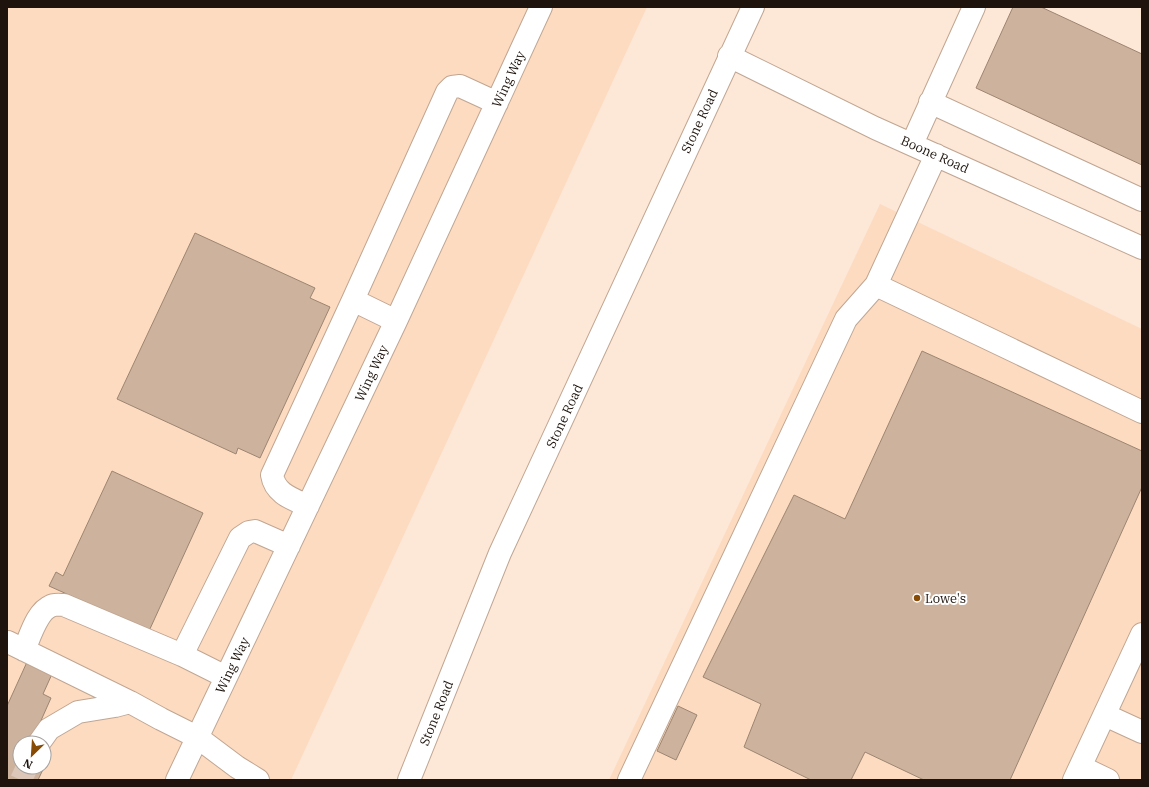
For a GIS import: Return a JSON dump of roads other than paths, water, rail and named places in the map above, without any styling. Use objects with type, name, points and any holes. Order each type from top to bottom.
[{"type":"street","name":"Wing Way","points":[[177,780],[396,321],[541,7]]},
{"type":"street","name":"Stone Road","points":[[408,780],[500,553],[753,7]]},
{"type":"street","points":[[912,144],[974,7]]},
{"type":"street","name":"Boone Road","points":[[729,56],[875,128],[1142,248]]},
{"type":"street","points":[[308,506],[284,494],[278,489],[273,482],[272,475],[447,92],[452,87],[460,86],[497,104]]},
{"type":"street","points":[[930,102],[1142,200]]},
{"type":"street","points":[[629,780],[846,319],[876,286],[936,155]]},
{"type":"street","points":[[876,286],[1142,412]]},
{"type":"street","points":[[353,300],[396,321]]},
{"type":"street","points":[[182,655],[240,538],[248,532],[255,531],[289,546]]},
{"type":"street","points":[[226,677],[182,655],[64,605],[52,605],[44,610],[16,646],[197,737],[237,767],[258,780]]},
{"type":"street","points":[[1108,780],[1078,773],[1105,715],[1136,664],[1142,634]]},
{"type":"street","points":[[45,735],[49,729],[78,712],[130,702]]},
{"type":"street","points":[[1105,715],[1142,732]]},
{"type":"tunnel","points":[[21,780],[23,775]]},
{"type":"place","name":"Lowe's","points":[[917,598]]}]
